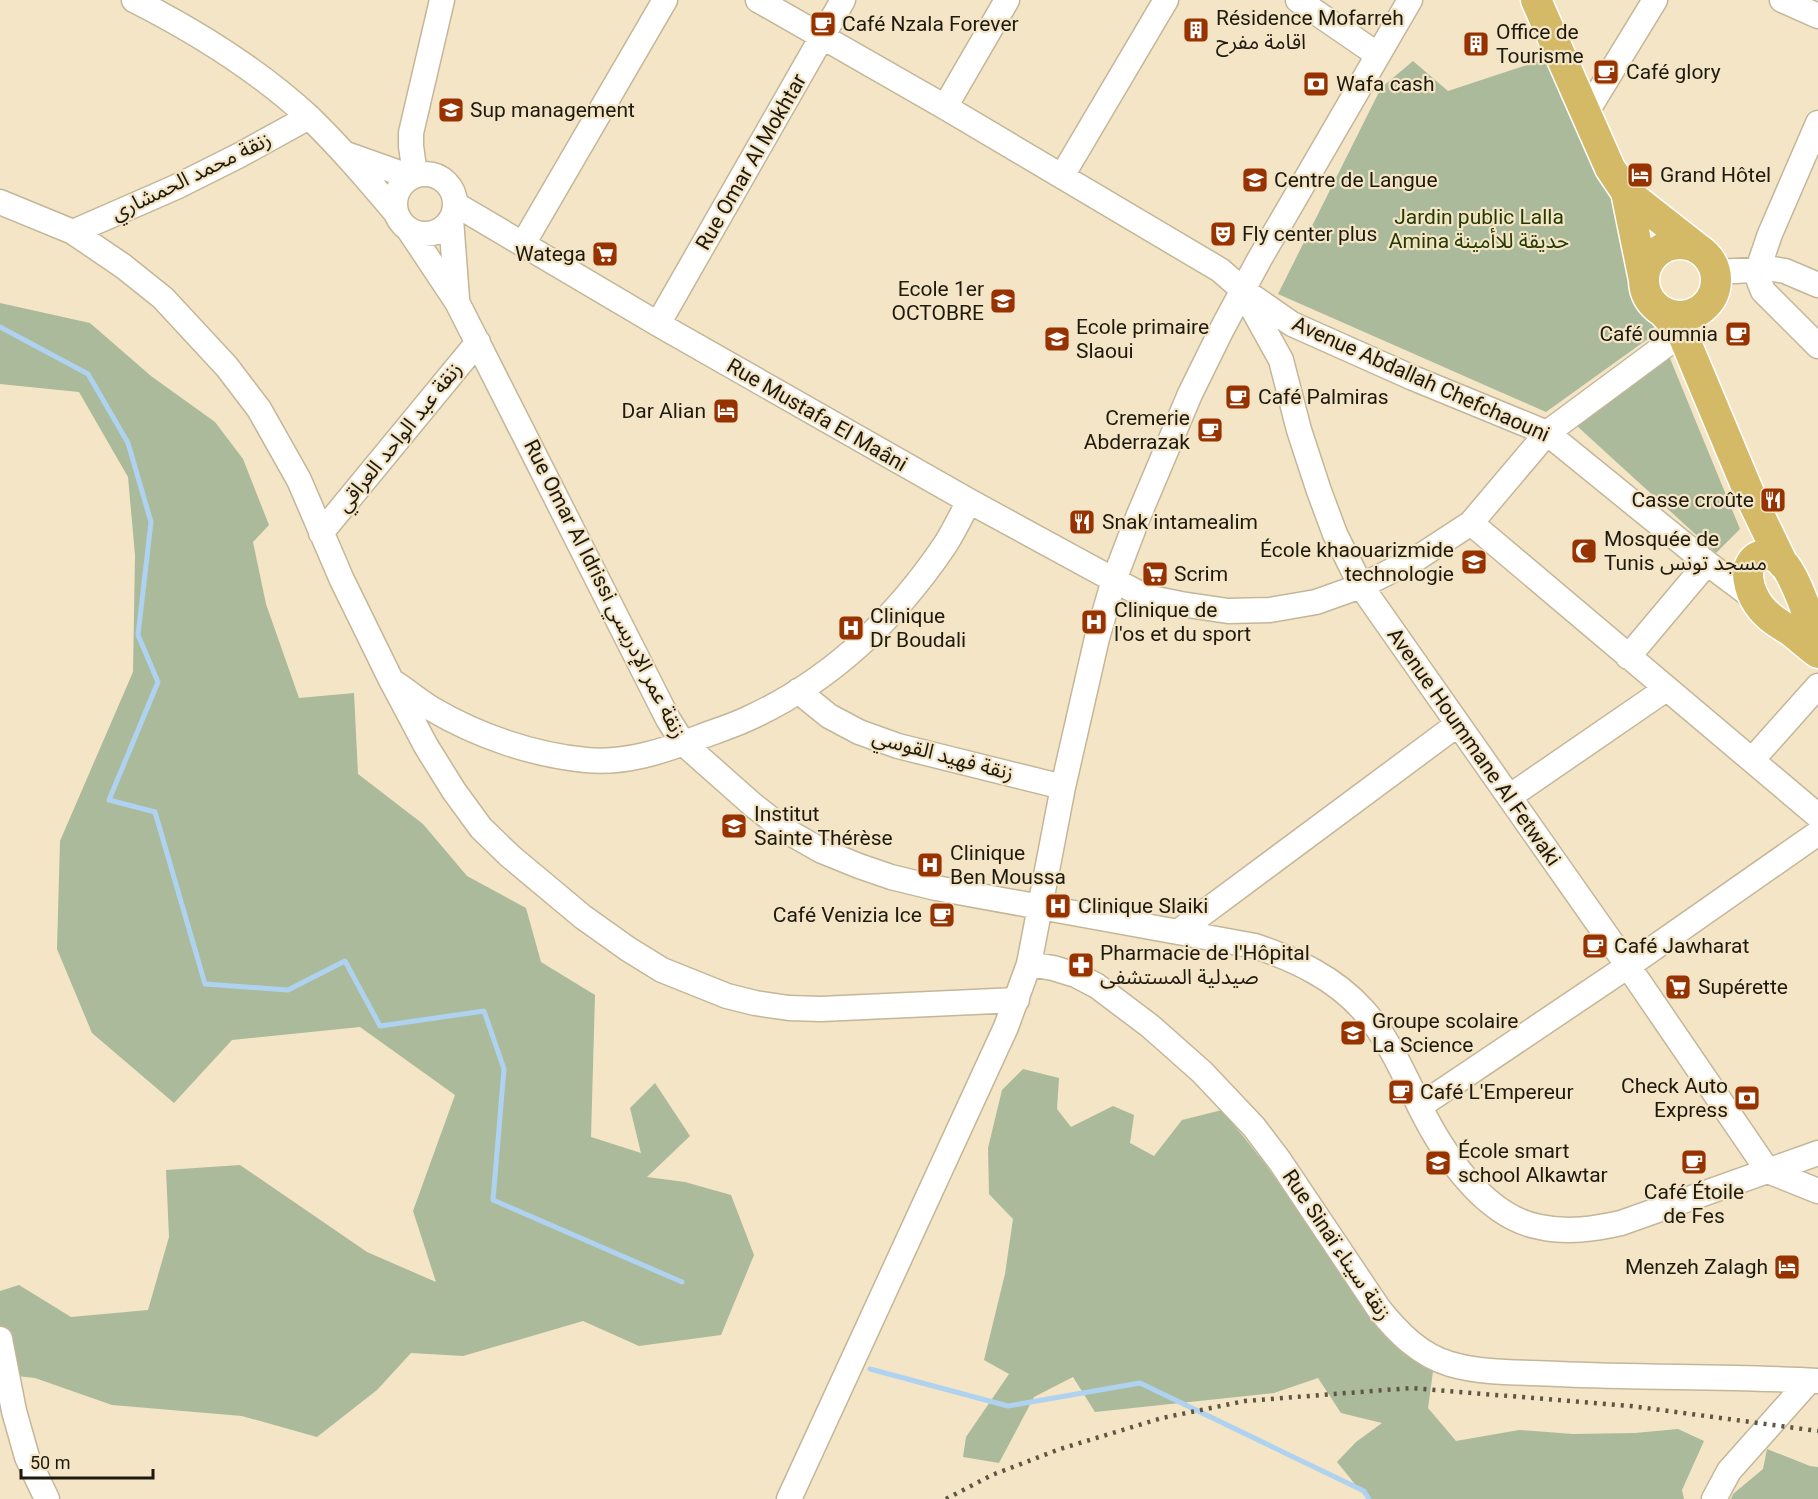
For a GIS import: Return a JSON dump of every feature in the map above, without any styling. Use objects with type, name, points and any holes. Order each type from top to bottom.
[{"type":"main road","points":[[1536,0],[1610,168],[1626,192],[1708,256],[1715,272],[1716,282],[1711,299],[1705,306],[1678,320]]},
{"type":"main road","points":[[1626,192],[1649,298],[1678,320],[1752,500],[1764,560],[1803,603],[1797,621]]},
{"type":"main road","points":[[1644,280],[1649,263],[1661,249],[1678,244],[1696,247]]},
{"type":"main road","points":[[1764,560],[1748,573],[1755,599],[1772,620],[1797,621],[1818,642]]},
{"type":"main road","points":[[1797,621],[1818,653]]},
{"type":"street","name":"Rue Omar Al Idrissi زنقة عمر الإدريسي","points":[[134,0],[163,15],[238,62],[309,117],[344,153],[402,221],[457,302],[663,709],[683,743],[785,830],[822,851],[891,877],[1041,908],[1255,946],[1311,969],[1339,987],[1363,1010],[1382,1034],[1436,1136],[1460,1171],[1486,1200],[1510,1216],[1538,1227],[1565,1230],[1594,1229],[1621,1223],[1818,1153]]},
{"type":"street","points":[[413,176],[411,134],[442,0]]},
{"type":"street","points":[[523,244],[665,0]]},
{"type":"street","points":[[758,0],[945,107],[1220,270],[1243,290]]},
{"type":"street","name":"Rue Omar Al Mokhtar","points":[[658,324],[843,0]]},
{"type":"street","points":[[945,107],[1007,0]]},
{"type":"street","points":[[1062,176],[1166,0]]},
{"type":"street","points":[[1298,0],[1378,55]]},
{"type":"street","points":[[789,1499],[1017,1000],[1029,964],[1063,787],[1097,638],[1114,580],[1162,457],[1190,394],[1243,290],[1410,0]]},
{"type":"street","points":[[1524,0],[1549,32]]},
{"type":"street","points":[[1586,113],[1655,0]]},
{"type":"street","points":[[1782,0],[1818,16]]},
{"type":"street","name":"زنقة محمد الحمشاري","points":[[73,232],[176,187],[309,117]]},
{"type":"street","points":[[1818,123],[1770,234],[1758,269],[1763,291],[1818,346]]},
{"type":"street","name":"Rue Omar Al Idrissi زنقة عمر الإدريسي","points":[[344,153],[413,176]]},
{"type":"street","points":[[429,174],[442,180],[452,190],[453,211],[446,225],[432,233],[424,234],[402,221],[395,199],[397,192],[406,181],[413,176],[429,174]]},
{"type":"street","points":[[0,202],[73,232],[123,266],[163,298],[227,367],[259,409],[294,471],[391,680],[454,791],[481,828],[510,856],[583,917],[662,970],[727,996],[755,1003],[789,1008],[860,1009],[1017,1000]]},
{"type":"street","name":"Rue Omar Al Idrissi زنقة عمر الإدريسي","points":[[453,211],[457,302]]},
{"type":"street","name":"Rue Mustafa El Maâni","points":[[453,211],[523,244],[658,324],[969,501],[1146,597],[1228,611],[1270,610],[1316,602],[1361,586],[1419,557],[1471,523],[1547,433],[1678,320]]},
{"type":"street","points":[[1715,272],[1758,269],[1785,271],[1818,285]]},
{"type":"street","name":"Avenue Abdallah Chefchaouni","points":[[1243,290],[1292,324],[1413,378],[1547,433],[1707,563],[1755,599]]},
{"type":"street","name":"Avenue Hoummane Al Fetwaki","points":[[1243,290],[1281,360],[1299,430],[1319,490],[1335,534],[1361,586],[1628,966],[1768,1171]]},
{"type":"street","name":"زنقة عبد الواحد العراقي","points":[[321,533],[478,342]]},
{"type":"street","points":[[391,680],[432,709],[477,732],[510,744],[547,754],[587,760],[619,761],[648,754],[747,719],[798,692],[827,673],[852,652],[898,606],[945,543],[969,501]]},
{"type":"street","points":[[1471,523],[1818,816]]},
{"type":"street","points":[[1628,657],[1707,563],[1764,560]]},
{"type":"street","points":[[1752,760],[1818,686]]},
{"type":"street","points":[[1509,797],[1666,689]]},
{"type":"street","name":"زنقة فهيد القوسي","points":[[798,692],[829,716],[869,736],[898,746],[1063,787]]},
{"type":"street","points":[[1178,932],[1458,724]]},
{"type":"street","points":[[1420,1106],[1628,966],[1818,833]]},
{"type":"street","name":"Rue Sinaï زنقة سيناء","points":[[1029,964],[1076,975],[1097,986],[1150,1026],[1202,1072],[1254,1127],[1279,1160],[1378,1309],[1396,1330],[1428,1355],[1449,1364],[1476,1369],[1606,1376],[1813,1381]]},
{"type":"street","points":[[1768,1171],[1818,1191]]},
{"type":"street","points":[[0,1339],[7,1408],[47,1499]]},
{"type":"street","points":[[1714,1499],[1729,1471],[1813,1381]]},
{"type":"green space","name":"Jardin public Lalla Amina حديقة للاأمينة","points":[[1545,59],[1609,168],[1656,333],[1546,412],[1278,294],[1381,88],[1413,61],[1448,91]]},
{"type":"green space","points":[[0,303],[90,323],[151,376],[215,422],[243,459],[269,525],[253,542],[266,604],[299,698],[354,693],[358,774],[423,824],[467,876],[526,908],[541,962],[595,995],[591,1137],[641,1153],[630,1108],[655,1083],[690,1136],[647,1177],[685,1182],[731,1195],[754,1255],[721,1335],[639,1346],[583,1321],[463,1356],[411,1353],[377,1390],[317,1437],[242,1416],[112,1405],[35,1378],[0,1374],[0,1291],[19,1285],[71,1317],[148,1310],[169,1237],[166,1170],[240,1165],[367,1252],[436,1282],[413,1211],[455,1095],[360,1027],[232,1040],[174,1103],[92,1033],[57,949],[60,841],[133,672],[135,555],[128,477],[79,392],[0,384]]},
{"type":"green space","points":[[1669,356],[1740,529],[1716,553],[1577,426]]},
{"type":"green space","points":[[1023,1069],[1059,1078],[1057,1109],[1071,1127],[1113,1106],[1134,1115],[1130,1143],[1154,1156],[1182,1120],[1222,1110],[1266,1165],[1300,1214],[1358,1285],[1434,1364],[1428,1408],[1456,1441],[1519,1430],[1573,1434],[1635,1433],[1678,1429],[1704,1441],[1682,1490],[1684,1499],[1367,1499],[1337,1462],[1356,1442],[1382,1423],[1341,1413],[1318,1378],[1274,1393],[1095,1412],[1073,1377],[1034,1397],[999,1463],[963,1457],[966,1437],[1009,1374],[984,1360],[1005,1274],[1013,1219],[989,1194],[988,1148],[1002,1090]]},
{"type":"green space","points":[[1767,1449],[1818,1467],[1818,1499],[1731,1499],[1733,1494],[1763,1469]]},
{"type":"waterway","points":[[0,327],[88,374],[128,443],[151,522],[138,635],[158,682],[109,800],[155,812],[205,984],[288,990],[345,961],[380,1026],[484,1011],[504,1069],[493,1200],[682,1282]]},
{"type":"waterway","points":[[870,1369],[1008,1406],[1140,1383],[1364,1491],[1369,1499]]},
{"type":"railway","points":[[946,1499],[992,1475],[1060,1449],[1162,1418],[1245,1401],[1411,1388],[1631,1406],[1818,1431]]},
{"type":"place","name":"Café Nzala Forever","points":[[823,24]]},
{"type":"place","name":"Résidence Mofarreh اقامة مفرح","points":[[1196,30]]},
{"type":"place","name":"Office de Tourisme","points":[[1476,44]]},
{"type":"place","name":"Café glory","points":[[1606,72]]},
{"type":"place","name":"Wafa cash","points":[[1316,84]]},
{"type":"place","name":"Sup management","points":[[451,110]]},
{"type":"place","name":"Grand Hôtel","points":[[1640,175]]},
{"type":"place","name":"Centre de Langue","points":[[1255,180]]},
{"type":"place","name":"Fly center plus","points":[[1223,234]]},
{"type":"place","name":"Watega","points":[[605,254]]},
{"type":"place","name":"Ecole 1er OCTOBRE","points":[[1003,301]]},
{"type":"place","name":"Café oumnia","points":[[1738,334]]},
{"type":"place","name":"Ecole primaire Slaoui","points":[[1057,339]]},
{"type":"place","name":"Café Palmiras","points":[[1238,397]]},
{"type":"place","name":"Dar Alian","points":[[726,411]]},
{"type":"place","name":"Cremerie Abderrazak","points":[[1210,430]]},
{"type":"place","name":"Casse croûte","points":[[1773,500]]},
{"type":"place","name":"Snak intamealim","points":[[1082,522]]},
{"type":"place","name":"Mosquée de Tunis مسجد تونس","points":[[1584,551]]},
{"type":"place","name":"École khaouarizmide technologie","points":[[1474,562]]},
{"type":"place","name":"Scrim","points":[[1155,574]]},
{"type":"place","name":"Clinique de l'os et du sport","points":[[1094,622]]},
{"type":"place","name":"Clinique Dr Boudali","points":[[851,628]]},
{"type":"place","name":"Institut Sainte Thérèse","points":[[734,826]]},
{"type":"place","name":"Clinique Ben Moussa","points":[[930,865]]},
{"type":"place","name":"Clinique Slaiki","points":[[1058,906]]},
{"type":"place","name":"Café Venizia Ice","points":[[942,915]]},
{"type":"place","name":"Café Jawharat","points":[[1595,946]]},
{"type":"place","name":"Pharmacie de l'Hôpital صيدلية المستشفى","points":[[1081,965]]},
{"type":"place","name":"Supérette","points":[[1678,987]]},
{"type":"place","name":"Groupe scolaire La Science","points":[[1353,1033]]},
{"type":"place","name":"Café L'Empereur","points":[[1401,1092]]},
{"type":"place","name":"Check Auto Express","points":[[1747,1098]]},
{"type":"place","name":"Café Étoile de Fes","points":[[1694,1162]]},
{"type":"place","name":"École smart school Alkawtar","points":[[1438,1163]]},
{"type":"place","name":"Menzeh Zalagh","points":[[1787,1267]]}]
